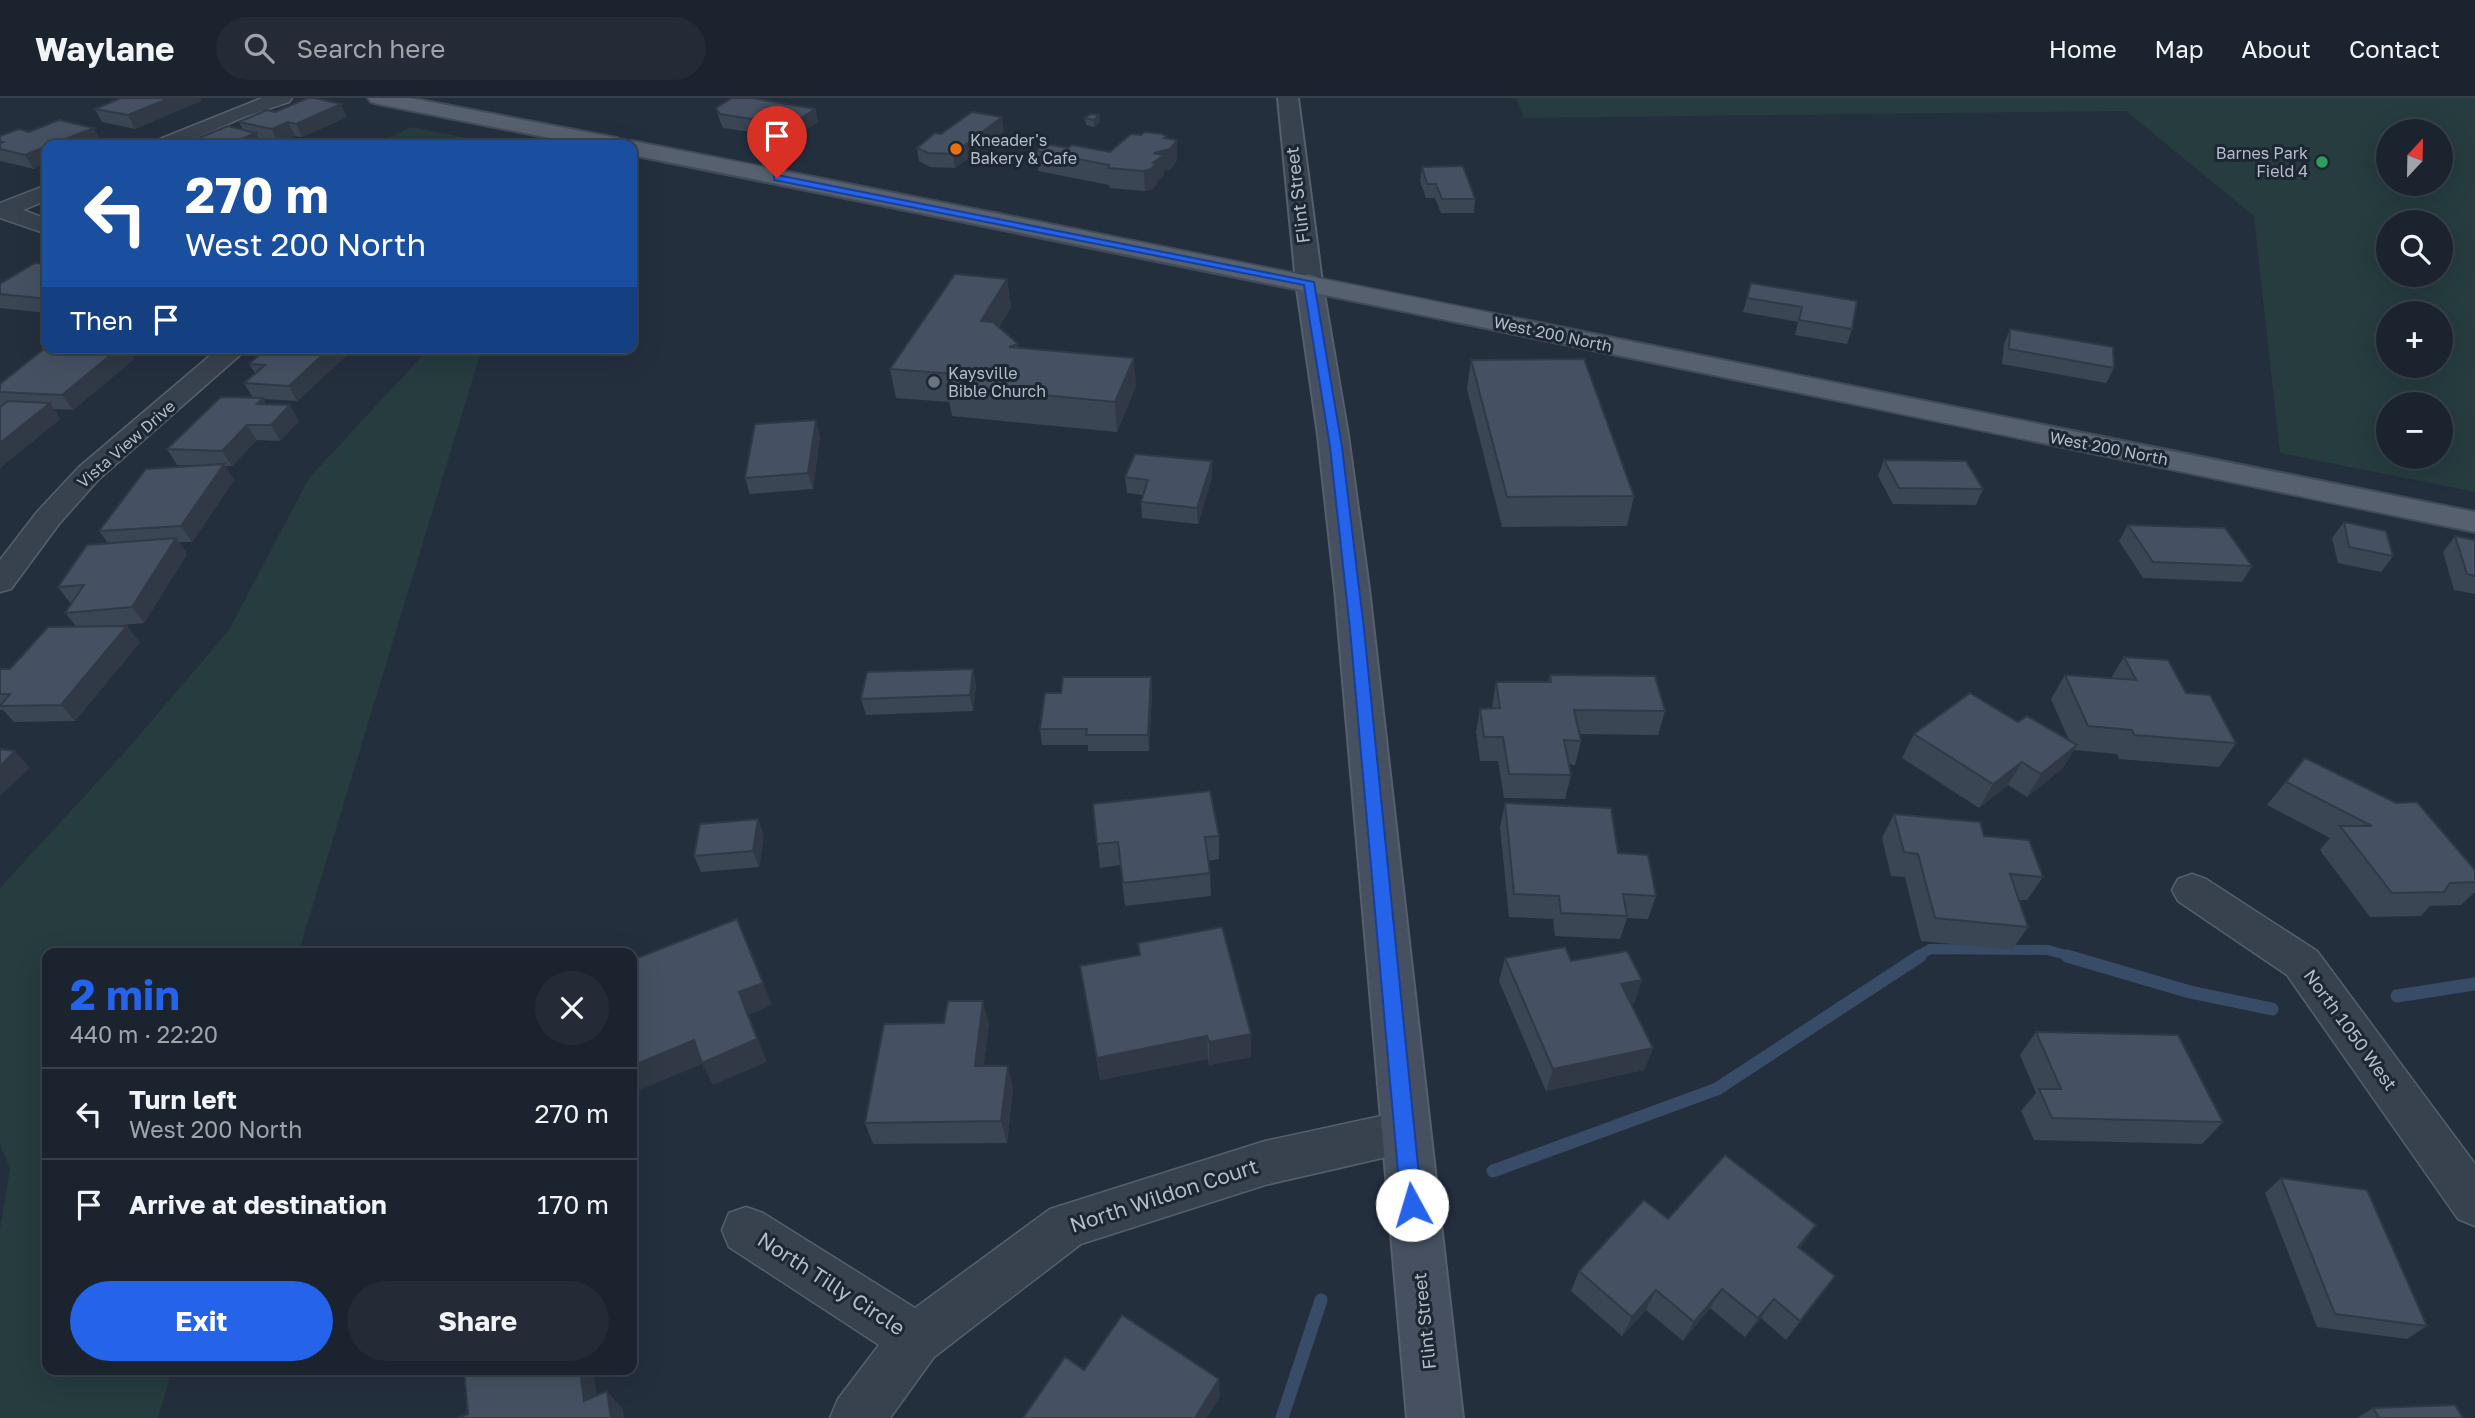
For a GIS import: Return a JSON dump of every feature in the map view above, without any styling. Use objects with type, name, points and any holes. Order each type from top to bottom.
[{"type":"main road","points":[[378,98],[592,140]]},
{"type":"main road","name":"West 200 North","points":[[637,149],[1308,282],[1663,358],[2475,522]]},
{"type":"main road","name":"Flint Street","points":[[1308,282],[1336,447],[1357,629],[1404,1132],[1436,1418]]},
{"type":"street","points":[[237,113],[242,103],[254,98]]},
{"type":"street","points":[[174,140],[237,113],[282,98]]},
{"type":"street","name":"Flint Street","points":[[1287,98],[1308,282]]},
{"type":"street","points":[[1,211],[42,194]]},
{"type":"street","points":[[1,211],[42,225]]},
{"type":"street","name":"Vista View Drive","points":[[0,582],[48,518],[89,473],[228,354]]},
{"type":"street","name":"North 1050 West","points":[[2192,890],[2302,963],[2475,1203]]},
{"type":"street","name":"North Wildon Court","points":[[857,1418],[916,1339],[1067,1225],[1265,1163],[1404,1132]]},
{"type":"street","name":"North Tilly Circle","points":[[746,1230],[916,1339]]},
{"type":"green space","points":[[1516,98],[2475,98],[2475,492],[2280,453],[2254,216],[2126,111],[1524,118]]},
{"type":"green space","points":[[411,127],[477,140],[384,140]]},
{"type":"green space","points":[[424,354],[480,354],[300,948],[42,948],[42,1375],[171,1375],[158,1418],[0,1418],[0,1229],[10,1169],[0,1144],[0,888],[124,753],[229,630],[309,478]]},
{"type":"building","points":[[121,98],[170,98],[128,115],[95,109]]},
{"type":"building","points":[[308,98],[341,104],[296,124],[288,122],[272,129],[239,122],[267,110],[275,112]]},
{"type":"building","points":[[732,98],[752,98],[815,109],[790,125],[720,114],[716,108]]},
{"type":"building","points":[[972,112],[1002,117],[953,154],[928,153],[917,148],[935,133],[941,134]]},
{"type":"building","points":[[1091,114],[1099,115],[1094,120],[1085,118]]},
{"type":"building","points":[[59,120],[94,128],[63,140],[42,140],[42,148],[25,155],[0,149],[3,142],[0,142],[0,136],[19,129],[29,132]]},
{"type":"building","points":[[228,126],[256,133],[244,138],[254,140],[193,140]]},
{"type":"building","points":[[1145,132],[1162,134],[1166,136],[1164,138],[1177,140],[1170,149],[1154,153],[1164,155],[1153,163],[1156,164],[1151,169],[1144,171],[1108,168],[1109,165],[1036,151],[1045,144],[1068,148],[1072,145],[1110,152],[1131,134],[1141,135]]},
{"type":"building","points":[[1463,166],[1475,199],[1442,199],[1436,184],[1427,184],[1422,167]]},
{"type":"building","points":[[35,263],[42,264],[42,298],[0,294],[0,284]]},
{"type":"building","points":[[955,274],[1007,279],[981,321],[993,322],[1018,344],[1009,347],[1134,358],[1115,402],[947,386],[955,374],[890,369]]},
{"type":"building","points":[[1751,283],[1857,301],[1852,329],[1799,320],[1802,307],[1747,298]]},
{"type":"building","points":[[2010,329],[2113,347],[2114,368],[2009,349]]},
{"type":"building","points":[[42,351],[42,354],[112,354],[62,395],[0,392],[0,384]]},
{"type":"building","points":[[260,354],[324,354],[289,386],[244,383],[265,365],[249,364]]},
{"type":"building","points":[[1584,359],[1634,496],[1507,497],[1471,360]]},
{"type":"building","points":[[221,397],[263,398],[257,404],[290,405],[271,425],[247,425],[222,451],[167,449]]},
{"type":"building","points":[[8,401],[50,403],[0,443],[0,407]]},
{"type":"building","points":[[816,420],[808,473],[745,478],[755,424]]},
{"type":"building","points":[[1135,454],[1212,461],[1197,508],[1141,502],[1148,480],[1125,477]]},
{"type":"building","points":[[1884,460],[1966,461],[1983,489],[1899,488]]},
{"type":"building","points":[[224,464],[181,526],[99,531],[146,469]]},
{"type":"building","points":[[2344,522],[2386,531],[2393,556],[2349,547]]},
{"type":"building","points":[[2128,525],[2225,528],[2252,566],[2153,562]]},
{"type":"building","points":[[2455,536],[2475,540],[2475,576],[2467,574]]},
{"type":"building","points":[[176,538],[132,607],[65,613],[84,585],[58,587],[87,545]]},
{"type":"building","points":[[127,626],[61,705],[0,706],[10,694],[0,694],[0,669],[10,669],[48,627]]},
{"type":"building","points":[[2124,657],[2168,660],[2186,693],[2210,695],[2236,743],[2134,735],[2132,730],[2088,726],[2065,675],[2136,680]]},
{"type":"building","points":[[973,669],[970,695],[861,699],[867,672]]},
{"type":"building","points":[[1550,675],[1655,676],[1665,711],[1574,710],[1581,741],[1564,740],[1571,775],[1509,774],[1503,737],[1484,737],[1480,709],[1500,708],[1496,682],[1551,682]]},
{"type":"building","points":[[1063,677],[1151,677],[1148,735],[1086,735],[1087,729],[1040,729],[1045,693],[1061,693]]},
{"type":"building","points":[[1970,693],[2018,722],[2027,716],[2077,745],[2041,774],[2022,762],[1993,784],[1914,734]]},
{"type":"building","points":[[0,749],[15,751],[0,766]]},
{"type":"building","points":[[2305,758],[2396,803],[2417,802],[2475,870],[2475,882],[2450,883],[2444,892],[2392,893],[2340,826],[2372,826],[2286,782]]},
{"type":"building","points":[[1210,791],[1219,836],[1205,837],[1210,873],[1123,883],[1118,842],[1097,844],[1093,804]]},
{"type":"building","points":[[1505,803],[1611,808],[1618,853],[1648,855],[1656,896],[1623,894],[1627,916],[1561,913],[1559,896],[1514,894]]},
{"type":"building","points":[[1894,814],[1980,822],[1984,836],[2029,840],[2043,877],[2010,874],[2028,927],[1935,918],[1918,854],[1904,852]]},
{"type":"building","points":[[758,819],[753,851],[694,856],[700,824]]},
{"type":"building","points":[[737,919],[763,983],[739,992],[757,1039],[702,1063],[694,1040],[637,1064],[637,958]]},
{"type":"building","points":[[1222,927],[1251,1034],[1209,1042],[1207,1036],[1097,1058],[1080,966],[1140,955],[1138,943]]},
{"type":"building","points":[[1565,947],[1571,961],[1627,951],[1642,980],[1621,984],[1653,1048],[1553,1069],[1505,958]]},
{"type":"building","points":[[948,1001],[983,1001],[975,1066],[1008,1066],[1001,1121],[865,1123],[884,1024],[944,1023]]},
{"type":"building","points":[[2036,1032],[2178,1035],[2223,1122],[2052,1118],[2039,1089],[2061,1089]]},
{"type":"building","points":[[1725,1155],[1816,1225],[1798,1247],[1835,1276],[1800,1321],[1774,1299],[1758,1318],[1722,1289],[1694,1322],[1656,1290],[1632,1317],[1579,1271],[1644,1200],[1668,1219]]},
{"type":"building","points":[[2281,1178],[2367,1190],[2427,1326],[2335,1314]]},
{"type":"building","points":[[1122,1315],[1219,1379],[1195,1418],[1023,1418],[1065,1357],[1084,1370]]},
{"type":"building","points":[[464,1375],[581,1375],[584,1401],[607,1391],[611,1418],[458,1418],[468,1414]]},
{"type":"building","points":[[2455,1405],[2463,1418],[2379,1418],[2373,1408]]},
{"type":"waterway","points":[[1917,957],[1930,949],[2048,950],[2073,957]]},
{"type":"waterway","points":[[1493,1171],[1717,1089],[1920,956]]},
{"type":"waterway","points":[[2067,956],[2190,992],[2272,1009]]},
{"type":"waterway","points":[[2397,996],[2475,984]]},
{"type":"waterway","points":[[1282,1418],[1321,1300]]},
{"type":"place","name":"Kneader's Bakery & Cafe","points":[[956,149]]},
{"type":"place","name":"Barnes Park Field 4","points":[[2322,162]]},
{"type":"place","name":"Kaysville Bible Church","points":[[934,382]]},
{"type":"route","points":[[777,178],[1308,282],[1336,447],[1357,629],[1412,1205]]}]
